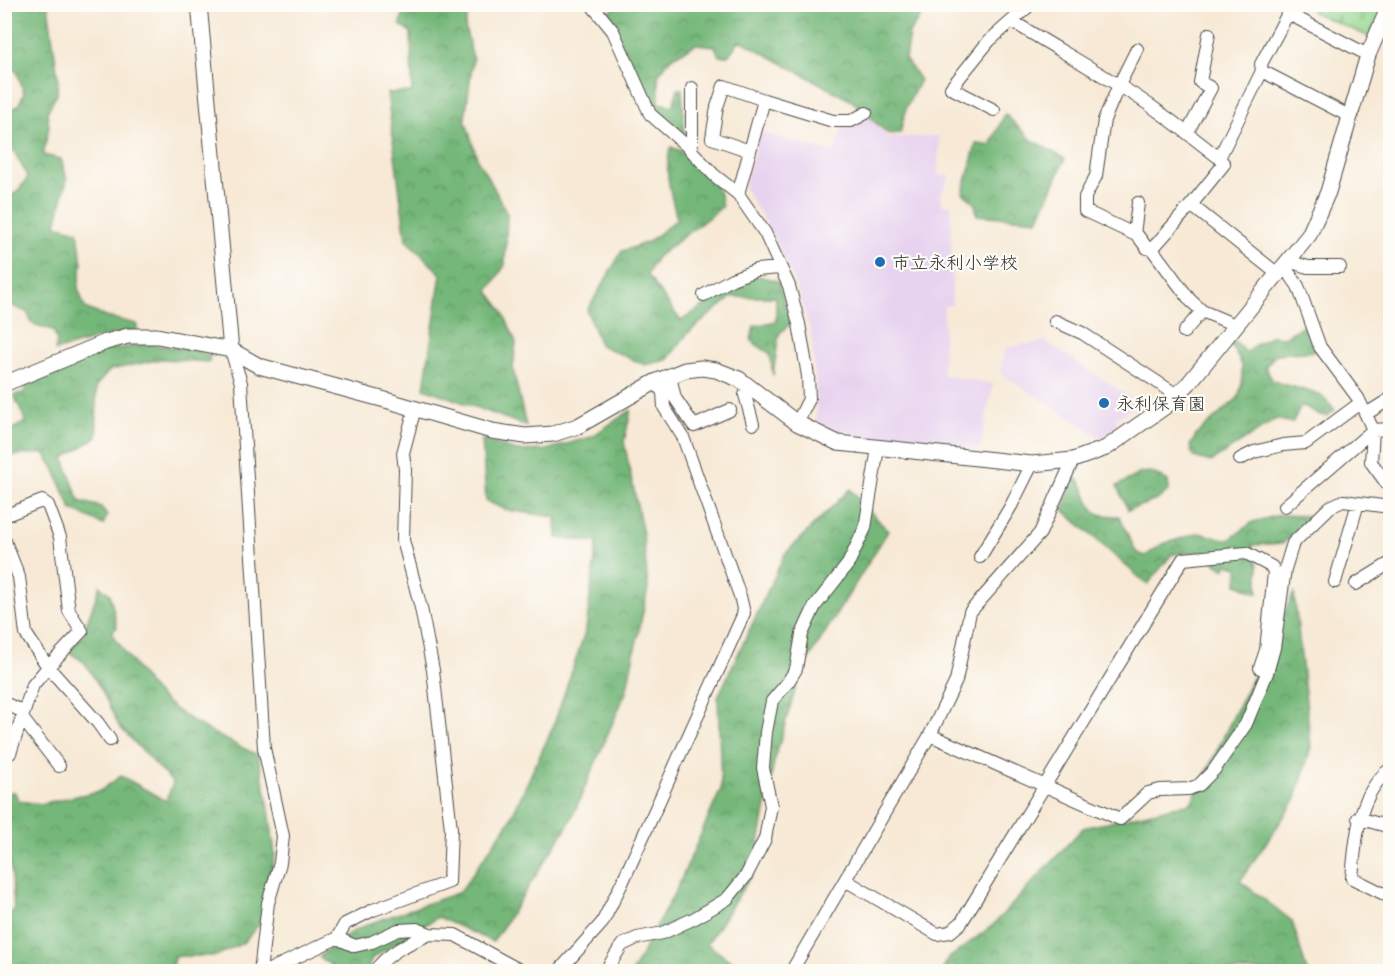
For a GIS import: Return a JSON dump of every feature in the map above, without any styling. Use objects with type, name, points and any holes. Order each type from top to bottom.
[{"type":"street","points":[[199,4],[231,350],[241,383],[264,748],[283,836],[280,863],[268,903],[260,972]]},
{"type":"street","points":[[591,4],[613,31],[650,114],[690,145],[714,175],[738,194],[765,233],[789,286],[799,324],[808,376],[809,399],[797,423]]},
{"type":"street","points":[[994,110],[951,88],[989,41],[1031,4]]},
{"type":"street","points":[[4,384],[106,342],[128,336],[157,336],[231,350],[259,366],[492,431],[525,436],[553,434],[578,426],[655,382],[685,370],[702,368],[728,374],[750,387],[797,423],[838,443],[1032,464],[1073,460],[1106,448],[1166,406],[1189,383],[1309,235],[1328,192],[1368,55],[1389,4]]},
{"type":"street","points":[[1219,158],[1262,71],[1261,64],[1288,8],[1368,55]]},
{"type":"street","points":[[1012,21],[1162,113],[1224,164],[1152,249]]},
{"type":"street","points":[[1188,134],[1211,88],[1200,82],[1209,34]]},
{"type":"street","points":[[1137,49],[1104,120],[1095,176],[1085,197],[1085,211],[1138,236],[1147,248],[1152,249],[1190,300],[1202,311],[1235,325]]},
{"type":"street","points":[[1262,71],[1349,116]]},
{"type":"street","points":[[712,138],[717,107],[724,86],[833,121],[851,121],[866,113]]},
{"type":"street","points":[[690,145],[692,88]]},
{"type":"street","points":[[738,194],[764,100]]},
{"type":"street","points":[[690,145],[701,138],[712,138],[750,151]]},
{"type":"street","points":[[1134,234],[1138,203]]},
{"type":"street","points":[[1191,205],[1283,267],[1298,286],[1320,347],[1360,403],[1369,421],[1371,462],[1390,488]]},
{"type":"street","points":[[1283,267],[1340,267]]},
{"type":"street","points":[[704,296],[732,279],[756,270],[780,268]]},
{"type":"street","points":[[1184,332],[1202,311]]},
{"type":"street","points":[[1055,321],[1082,333],[1177,395]]},
{"type":"street","points":[[670,376],[675,398],[694,426],[730,410]]},
{"type":"street","points":[[558,972],[602,923],[744,613],[683,436],[664,407],[663,392],[655,382]]},
{"type":"street","points":[[750,387],[745,395],[753,424]]},
{"type":"street","points":[[1286,506],[1390,399]]},
{"type":"street","points":[[1240,459],[1254,452],[1283,445],[1306,443],[1360,403]]},
{"type":"street","points":[[1369,421],[1390,407]]},
{"type":"street","points":[[265,972],[338,938],[345,924],[373,910],[449,882],[451,829],[433,670],[421,608],[403,540],[405,470],[403,453],[415,408]]},
{"type":"street","points":[[1369,421],[1390,429]]},
{"type":"street","points":[[605,972],[622,945],[637,938],[663,933],[695,918],[727,899],[746,876],[765,839],[771,806],[763,768],[766,732],[772,701],[796,669],[802,634],[815,606],[848,564],[860,540],[865,528],[878,447]]},
{"type":"street","points":[[791,972],[930,735],[956,681],[970,612],[1040,533],[1073,460]]},
{"type":"street","points":[[980,557],[1011,506],[1032,464]]},
{"type":"street","points":[[4,516],[42,501],[48,505],[60,537],[69,611],[82,631],[33,685],[10,753]]},
{"type":"street","points":[[930,735],[1120,819],[1148,793],[1160,790],[1189,789],[1199,785],[1215,770],[1246,724],[1267,673],[1274,648],[1286,569],[1293,543],[1330,507],[1343,501],[1390,507]]},
{"type":"street","points":[[1335,582],[1359,503]]},
{"type":"street","points":[[4,539],[19,577],[26,634],[48,667],[110,740]]},
{"type":"street","points":[[845,880],[937,934],[950,932],[962,923],[1184,559],[1246,553],[1272,567],[1274,572],[1266,650],[1260,668]]},
{"type":"street","points":[[1356,584],[1390,563]]},
{"type":"street","points":[[4,703],[23,715],[59,766]]},
{"type":"street","points":[[1390,769],[1379,777],[1358,819],[1352,878],[1390,897]]},
{"type":"street","points":[[1358,819],[1390,827]]},
{"type":"street","points":[[338,938],[355,946],[372,942],[398,930],[417,929],[430,934],[455,935],[523,972]]},
{"type":"street","points":[[374,972],[381,962],[402,946],[430,934]]},
{"type":"shaded area","points":[[868,117],[888,138],[939,136],[938,175],[950,176],[941,194],[942,205],[951,205],[952,305],[944,306],[943,375],[993,384],[980,449],[868,437],[825,426],[818,422],[816,417],[811,332],[794,281],[771,231],[744,187],[760,132],[834,153],[843,126]]},
{"type":"shaded area","points":[[1045,341],[1140,404],[1115,419],[1120,426],[1102,438],[1000,373],[1005,348]]},
{"type":"green space","points":[[619,4],[928,5],[909,33],[905,59],[920,80],[906,108],[900,133],[888,134],[852,101],[740,40],[728,56],[719,56],[715,46],[696,44],[671,58],[658,75],[659,103],[673,106],[678,89],[682,89],[685,136],[680,135],[654,112],[607,14]]},
{"type":"green space","points":[[5,5],[48,5],[58,78],[57,94],[47,112],[49,127],[43,155],[61,159],[67,179],[56,225],[78,231],[82,264],[78,288],[85,308],[106,317],[137,324],[137,330],[55,351],[57,340],[53,330],[32,324],[27,312],[5,303],[4,198],[15,193],[28,177],[11,146],[5,141],[5,112],[18,106],[24,93],[17,72],[5,64]]},
{"type":"green space","points":[[406,5],[470,5],[465,27],[473,58],[465,119],[478,161],[507,214],[505,265],[488,291],[502,310],[516,342],[513,369],[526,426],[424,388],[441,274],[406,240],[387,93],[412,92],[411,32],[400,25]]},
{"type":"green space","points":[[1317,5],[1383,5],[1370,37],[1312,12]]},
{"type":"green space","points":[[1005,114],[1032,140],[1065,159],[1038,220],[977,215],[975,203],[963,193],[976,144],[990,145]]},
{"type":"green space","points":[[671,147],[681,151],[719,190],[722,207],[657,257],[647,275],[681,321],[736,284],[759,276],[778,281],[791,323],[779,334],[773,376],[770,354],[751,341],[754,326],[776,321],[776,297],[732,297],[688,333],[667,360],[645,365],[600,345],[587,311],[622,251],[648,242],[677,219],[668,174]]},
{"type":"green space","points":[[1304,325],[1316,351],[1276,354],[1265,367],[1273,381],[1320,395],[1335,410],[1327,416],[1320,415],[1302,405],[1292,423],[1276,419],[1211,462],[1193,457],[1190,446],[1197,434],[1238,398],[1242,383],[1242,365],[1231,345],[1235,342],[1247,353],[1255,345],[1271,336],[1285,337]]},
{"type":"green space","points":[[147,344],[195,350],[210,356],[209,362],[161,359],[110,370],[96,386],[97,437],[64,458],[79,501],[101,507],[107,516],[103,525],[71,509],[54,468],[44,453],[9,456],[5,443],[7,434],[26,422],[14,395],[25,392],[25,385],[100,351]]},
{"type":"green space","points":[[631,410],[624,442],[643,534],[648,588],[626,692],[570,822],[493,942],[438,917],[372,958],[367,971],[333,971],[333,967],[319,957],[350,933],[371,923],[460,892],[509,822],[553,727],[586,629],[597,542],[557,538],[556,517],[506,510],[486,501],[482,439],[517,451],[546,450],[591,437]]},
{"type":"green space","points":[[1151,472],[1168,481],[1169,490],[1157,500],[1128,510],[1117,486],[1141,473]]},
{"type":"green space","points":[[1073,476],[1082,486],[1095,511],[1103,515],[1119,516],[1136,552],[1145,556],[1163,544],[1199,533],[1229,540],[1253,522],[1279,515],[1316,516],[1283,543],[1252,545],[1258,566],[1258,593],[1237,584],[1238,567],[1226,564],[1225,569],[1200,552],[1172,554],[1148,584],[1063,510]]},
{"type":"green space","points":[[850,489],[888,531],[800,673],[774,762],[754,871],[707,944],[745,971],[632,972],[678,886],[721,789],[718,697],[785,554]]},
{"type":"green space","points":[[100,586],[110,594],[117,628],[111,632],[155,692],[190,720],[258,755],[268,802],[275,855],[268,882],[263,920],[243,943],[216,956],[174,956],[172,971],[5,972],[4,918],[14,910],[12,877],[5,838],[5,795],[14,791],[19,801],[40,804],[100,791],[121,776],[166,801],[173,783],[119,726],[85,663],[69,652],[85,632]]},
{"type":"green space","points":[[1294,593],[1311,747],[1296,799],[1240,881],[1292,921],[1307,971],[941,972],[949,958],[993,925],[1083,828],[1191,803]]},
{"type":"place","name":"市立永利小学校","points":[[880,262]]},
{"type":"place","name":"永利保育園","points":[[1104,403]]}]
